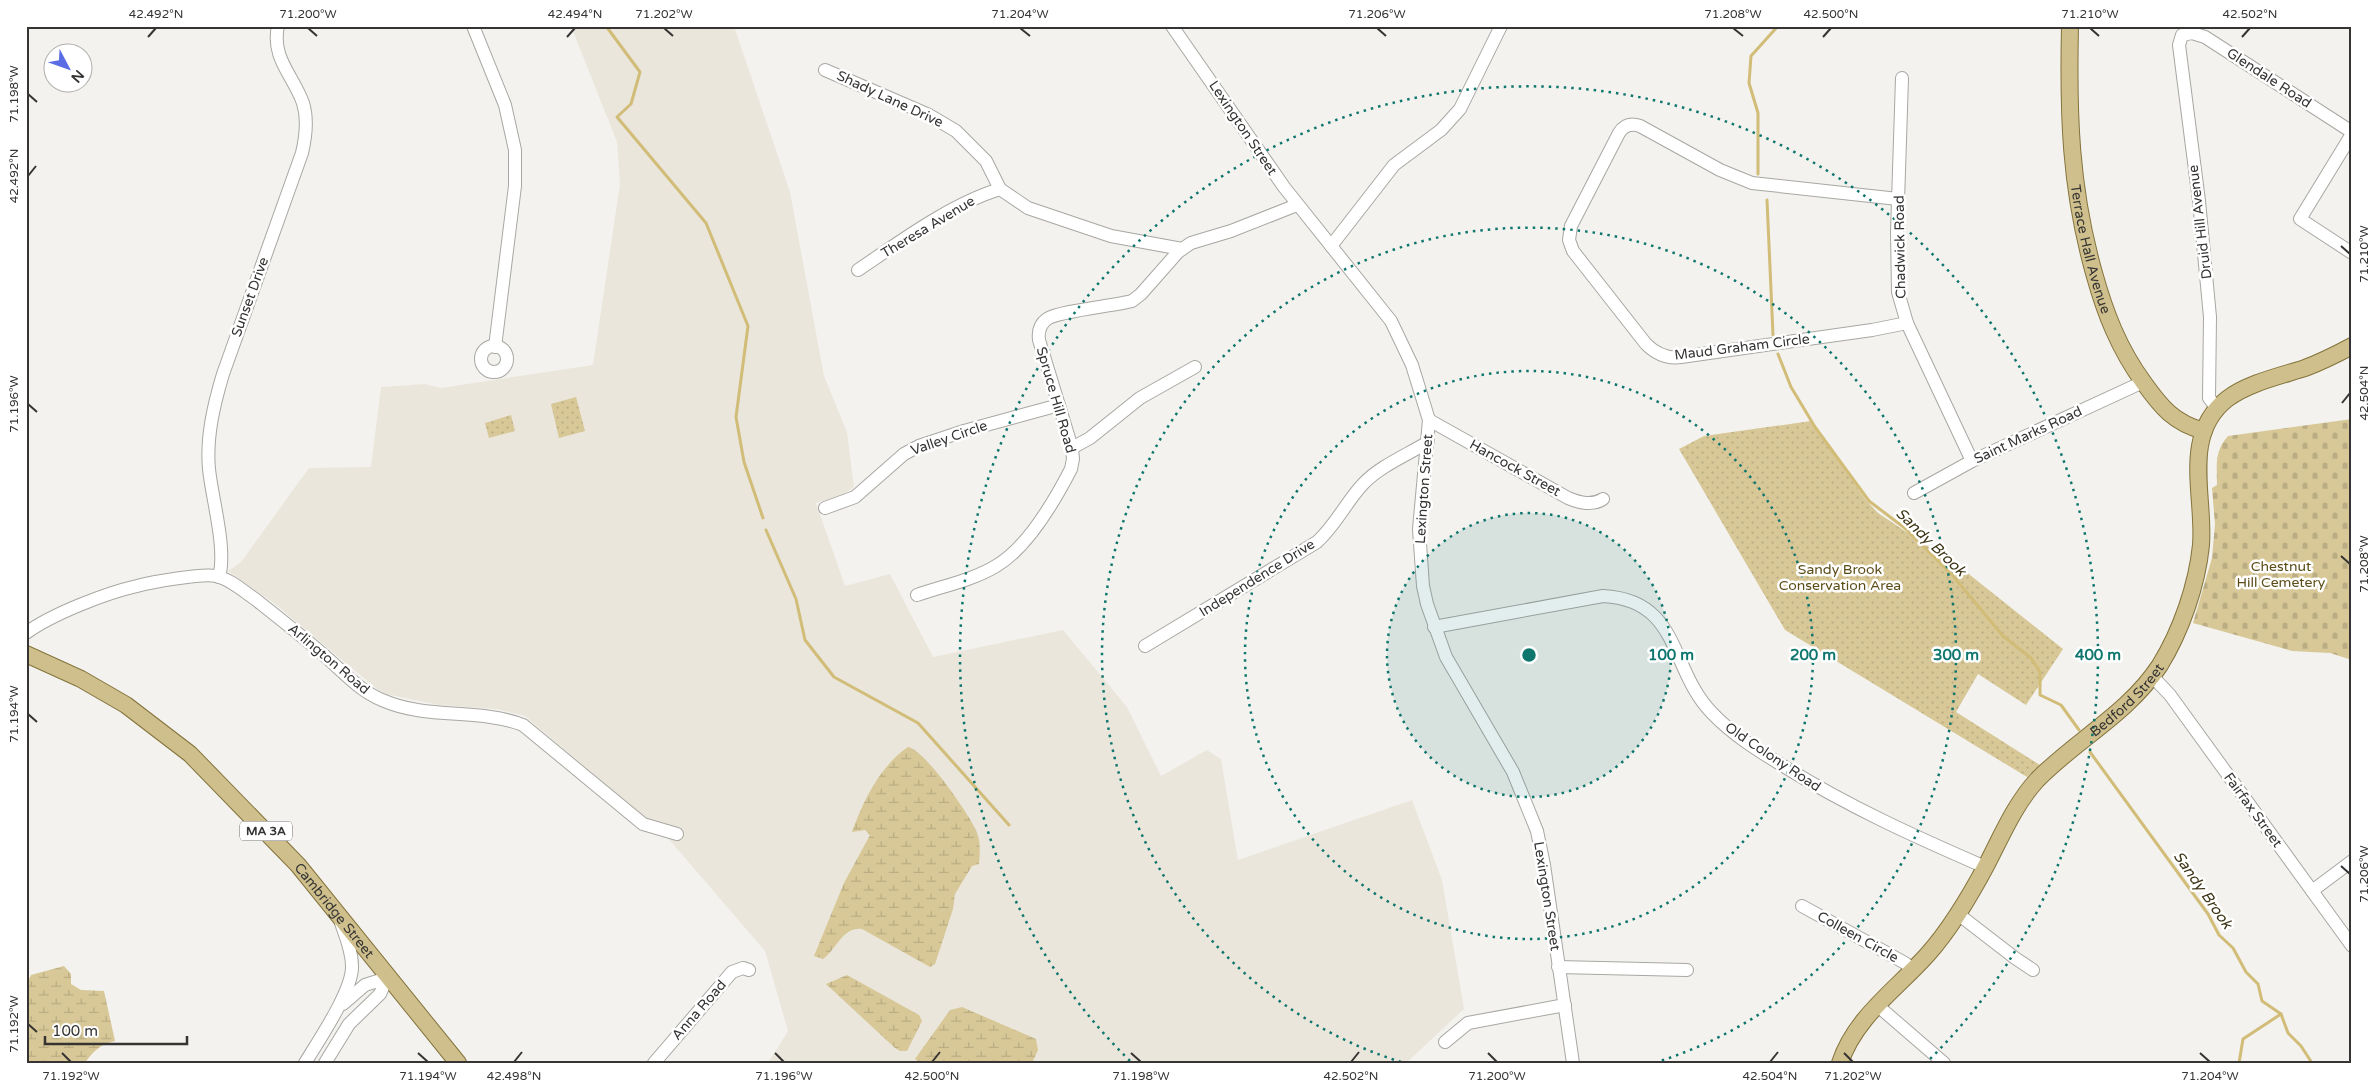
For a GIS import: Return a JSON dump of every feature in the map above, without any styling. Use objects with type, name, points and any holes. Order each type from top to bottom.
[{"type":"main road","name":"Terrace Hall Avenue","points":[[2070,26],[2069,129],[2074,184],[2080,216],[2110,324],[2125,354],[2143,382],[2175,420],[2204,431]]},
{"type":"main road","name":"Bedford Street","points":[[1840,1063],[1855,1032],[1944,935],[1985,867],[2026,792],[2052,766],[2115,716],[2152,676],[2173,640],[2199,562],[2202,523],[2198,464],[2204,431],[2217,410],[2226,400],[2238,392],[2320,362],[2352,346]]},
{"type":"main road","name":"Cambridge Street","points":[[26,654],[81,680],[126,705],[183,747],[276,841],[458,1063]]},
{"type":"street","name":"Sunset Drive","points":[[219,576],[221,553],[209,462],[214,407],[223,374],[302,153],[306,128],[303,104],[278,53],[276,39],[278,26]]},
{"type":"street","points":[[473,26],[505,104],[515,150],[514,186],[495,347]]},
{"type":"street","name":"Lexington Street","points":[[1172,26],[1298,205],[1382,308],[1397,330],[1419,382],[1429,420],[1420,517],[1423,586],[1434,627],[1455,674],[1513,772],[1528,807],[1541,848],[1573,1063]]},
{"type":"street","points":[[1331,246],[1394,165],[1441,130],[1460,109],[1500,26]]},
{"type":"street","name":"Glendale Road","points":[[2183,34],[2192,33],[2205,37],[2352,133]]},
{"type":"street","name":"Druid Hill Avenue","points":[[2183,34],[2179,45],[2199,201],[2210,317],[2209,396],[2211,403],[2217,410]]},
{"type":"street","name":"Shady Lane Drive","points":[[825,70],[929,115],[956,131],[986,161],[1000,189],[1015,201],[1048,216],[1111,236],[1182,249]]},
{"type":"street","name":"Chadwick Road","points":[[1902,78],[1898,199],[1898,292],[1907,323],[1972,461]]},
{"type":"street","name":"Maud Graham Circle","points":[[1898,199],[1752,183],[1731,175],[1640,126],[1631,125],[1622,128],[1619,133],[1571,226],[1569,240],[1574,253],[1648,346],[1668,357],[1680,358],[1872,330],[1907,323]]},
{"type":"street","points":[[2352,133],[2300,219],[2352,253]]},
{"type":"street","name":"Theresa Avenue","points":[[858,270],[954,210],[980,196],[1000,189]]},
{"type":"street","name":"Spruce Hill Road","points":[[917,595],[989,569],[1002,562],[1020,546],[1068,475],[1073,463],[1072,448],[1039,340],[1039,331],[1044,323],[1056,316],[1132,301],[1142,294],[1182,249],[1190,243],[1298,205]]},
{"type":"street","points":[[1072,448],[1090,438],[1140,398],[1195,366]]},
{"type":"street","name":"Saint Marks Road","points":[[1914,492],[1972,461],[2143,382]]},
{"type":"street","name":"Valley Circle","points":[[825,508],[855,497],[904,454],[919,446],[964,431],[1059,405]]},
{"type":"street","name":"Hancock Street","points":[[1429,420],[1568,498],[1579,503],[1590,504],[1603,500]]},
{"type":"street","name":"Independence Drive","points":[[1145,646],[1317,542],[1330,530],[1358,489],[1369,478],[1428,442]]},
{"type":"street","points":[[26,633],[79,606],[126,588],[209,575],[219,576]]},
{"type":"street","name":"Arlington Road","points":[[219,576],[237,586],[290,626],[369,693],[391,703],[422,711],[500,718],[523,725],[643,824],[677,834]]},
{"type":"street","name":"Old Colony Road","points":[[1434,627],[1603,596],[1624,598],[1641,604],[1654,613],[1665,630],[1704,704],[1722,723],[1745,741],[1821,789],[1872,817],[1985,867]]},
{"type":"street","name":"Fairfax Street","points":[[2152,676],[2170,695],[2352,946]]},
{"type":"street","points":[[2312,891],[2352,861]]},
{"type":"street","name":"Colleen Circle","points":[[1802,906],[1905,963],[1913,970]]},
{"type":"street","points":[[1958,914],[2033,970]]},
{"type":"street","points":[[305,1063],[347,992],[352,973],[351,955],[340,918]]},
{"type":"street","points":[[1558,967],[1686,970]]},
{"type":"street","name":"Anna Road","points":[[654,1063],[732,972],[743,968],[749,970]]},
{"type":"street","points":[[326,1025],[340,1007],[365,985],[387,978]]},
{"type":"street","points":[[325,1063],[349,1024],[380,994],[387,978]]},
{"type":"street","points":[[1445,1042],[1468,1023],[1565,1005]]},
{"type":"street","points":[[1878,1006],[1944,1063]]},
{"type":"shaded area","points":[[571,26],[734,26],[790,192],[824,376],[847,432],[854,487],[842,495],[816,503],[845,586],[890,574],[933,657],[1063,630],[1127,707],[1161,776],[1207,750],[1221,759],[1238,860],[1412,800],[1442,880],[1464,1009],[1406,1063],[768,1063],[788,1031],[765,951],[666,836],[525,716],[497,709],[439,705],[386,694],[377,689],[275,604],[228,571],[241,562],[309,468],[371,467],[381,387],[425,384],[441,388],[593,365],[620,184],[617,142]]},
{"type":"green space","points":[[576,397],[585,431],[559,438],[551,404]]},
{"type":"green space","points":[[511,415],[515,431],[489,438],[485,423]]},
{"type":"green space","name":"Chestnut Hill Cemetery","points":[[2352,419],[2352,660],[2330,653],[2292,651],[2193,623],[2212,558],[2215,524],[2212,488],[2217,485],[2218,453],[2228,436]]},
{"type":"green space","name":"Sandy Brook Conservation Area","points":[[1811,421],[1866,500],[1878,513],[1965,571],[2063,649],[2026,705],[1978,674],[1956,712],[2040,765],[2027,777],[1785,630],[1679,449],[1704,436]]},
{"type":"green space","points":[[908,747],[925,759],[935,770],[955,797],[978,834],[979,864],[972,866],[955,894],[953,909],[935,964],[930,967],[862,929],[850,931],[823,959],[814,956],[844,883],[870,835],[865,830],[852,832],[861,808],[881,774]]},
{"type":"green space","points":[[64,966],[71,974],[71,984],[81,990],[104,991],[115,1041],[98,1049],[85,1063],[26,1063],[26,985],[31,975]]},
{"type":"green space","points":[[847,975],[919,1015],[922,1021],[907,1051],[900,1051],[895,1048],[826,984]]},
{"type":"green space","points":[[962,1007],[1036,1039],[1038,1050],[1032,1063],[920,1063],[915,1059],[950,1010]]},
{"type":"waterway","points":[[606,26],[640,72],[631,104],[617,117],[706,223],[748,326],[736,417],[744,462],[763,518]]},
{"type":"waterway","name":"Sandy Brook","points":[[1758,174],[1758,113],[1749,83],[1751,56],[1778,26]]},
{"type":"waterway","name":"Sandy Brook","points":[[1767,200],[1773,335]]},
{"type":"waterway","name":"Sandy Brook","points":[[1778,354],[1791,387],[1815,427],[1869,501],[1906,529],[1953,576],[2003,636],[2031,658],[2040,672],[2040,695],[2061,705],[2079,730]]},
{"type":"waterway","points":[[766,530],[796,599],[805,640],[834,677],[918,723],[1009,825]]},
{"type":"waterway","name":"Sandy Brook","points":[[2090,752],[2208,914],[2219,935],[2233,948],[2246,972],[2258,984],[2262,1001],[2281,1014],[2288,1033],[2301,1046],[2312,1063]]},
{"type":"waterway","points":[[2239,1063],[2243,1039],[2281,1014]]}]
